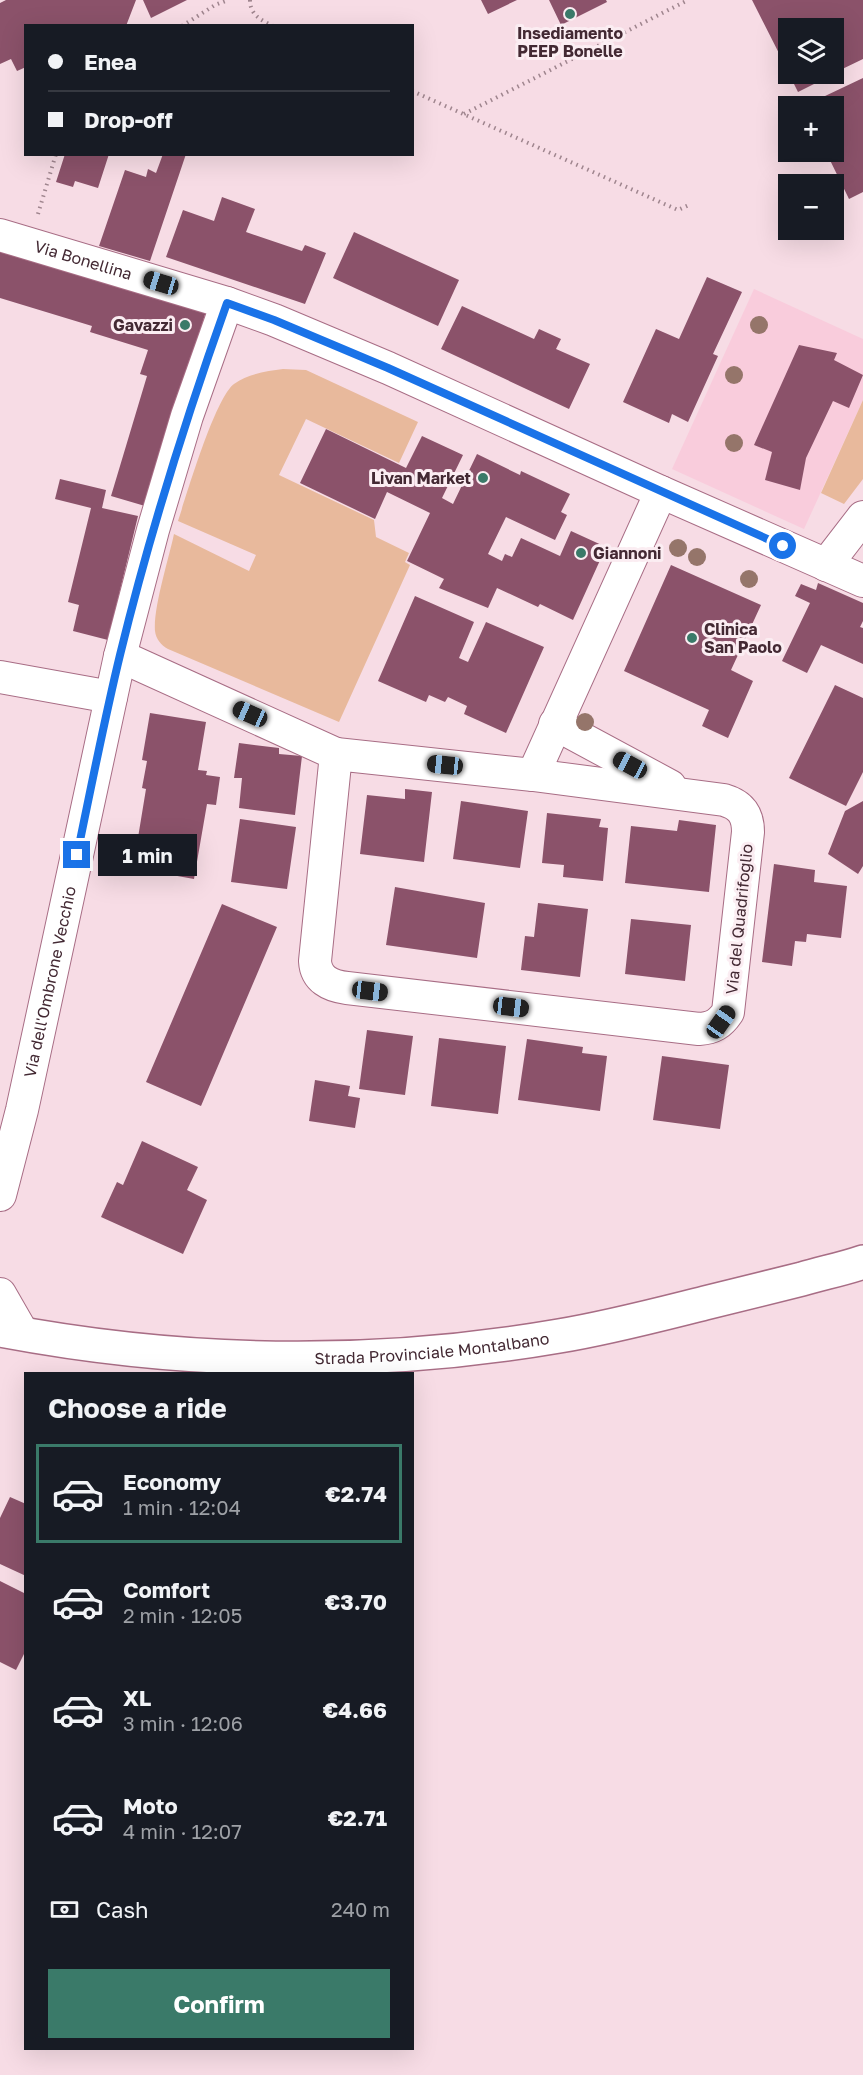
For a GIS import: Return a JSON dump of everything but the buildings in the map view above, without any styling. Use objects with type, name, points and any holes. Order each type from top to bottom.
[{"type":"main road","name":"Strada Provinciale Montalbano","points":[[11,1332],[123,1349],[230,1358],[319,1359],[399,1356],[490,1347],[571,1334],[860,1262]]},
{"type":"street","name":"Via Bonellina","points":[[0,235],[227,303],[274,320],[863,581]]},
{"type":"street","name":"Via dell'Ombrone Vecchio","points":[[0,1195],[22,1110],[120,656],[184,425],[227,303]]},
{"type":"street","points":[[532,775],[661,492]]},
{"type":"street","points":[[826,564],[863,517]]},
{"type":"street","points":[[120,656],[336,754]]},
{"type":"street","points":[[0,677],[111,697]]},
{"type":"street","points":[[555,724],[687,795]]},
{"type":"street","name":"Via del Quadrifoglio","points":[[336,754],[532,775],[724,800],[739,806],[745,812],[748,825],[728,1012],[721,1022],[711,1028],[699,1029],[347,988],[328,984],[317,972],[315,961],[336,754]]},
{"type":"street","points":[[0,1294],[11,1332]]},
{"type":"path","points":[[185,24],[215,5],[228,0]]},
{"type":"path","points":[[250,0],[251,10],[255,15],[270,24]]},
{"type":"path","points":[[464,114],[688,0]]},
{"type":"path","points":[[414,92],[678,210],[689,205]]},
{"type":"path","points":[[40,207],[55,156]]},
{"type":"shaded area","points":[[754,289],[863,339],[863,400],[804,529],[672,469]]},
{"type":"shaded area","points":[[283,369],[306,370],[418,422],[399,463],[306,419],[279,475],[374,520],[376,537],[409,553],[405,562],[410,565],[339,722],[168,649],[159,642],[155,631],[159,597],[174,534],[249,571],[256,555],[178,521],[210,426],[227,393],[234,384],[245,378]]},
{"type":"shaded area","points":[[863,400],[863,479],[844,504],[821,493]]},
{"type":"place","name":"Insediamento PEEP Bonelle","points":[[570,14]]},
{"type":"place","name":"Gavazzi","points":[[185,325]]},
{"type":"place","name":"Livan Market","points":[[483,478]]},
{"type":"place","name":"Giannoni","points":[[581,553]]},
{"type":"place","name":"Clinica San Paolo","points":[[692,638]]},
{"type":"route","points":[[77,855],[120,656],[153,530],[187,416],[227,303],[274,320],[388,368],[783,546]]}]
